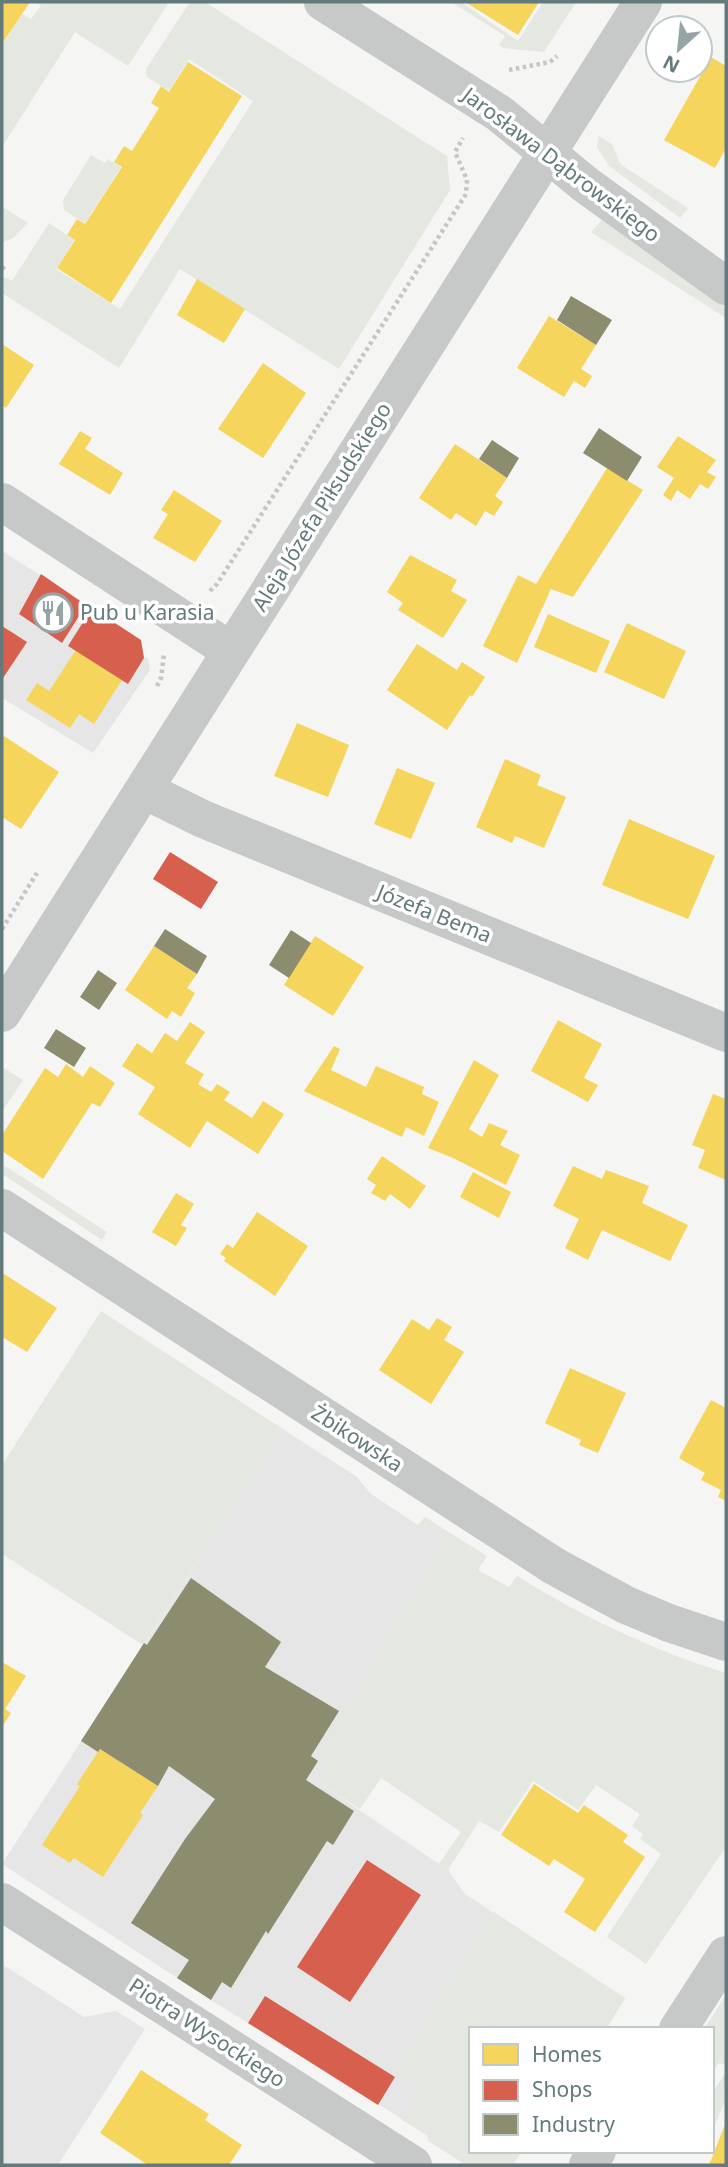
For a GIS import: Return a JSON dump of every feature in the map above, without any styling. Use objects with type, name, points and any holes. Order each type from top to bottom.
[{"type":"street","name":"Jarosława Dąbrowskiego","points":[[324,2],[500,114],[586,185],[726,286]]},
{"type":"street","name":"Aleja Józefa Piłsudskiego","points":[[2,1013],[643,2]]},
{"type":"street","points":[[2,502],[231,651]]},
{"type":"street","name":"Józefa Bema","points":[[144,790],[216,824],[726,1033]]},
{"type":"street","name":"Żbikowska","points":[[2,1208],[554,1566],[626,1605],[726,1642]]},
{"type":"street","name":"Piotra Wysockiego","points":[[2,1902],[412,2165]]},
{"type":"street","points":[[679,2027],[726,1955]]},
{"type":"path","points":[[503,76],[509,70],[550,62],[561,51]]},
{"type":"path","points":[[203,598],[217,584],[466,194],[467,180],[455,152],[467,132]]},
{"type":"path","points":[[2,267],[8,271]]},
{"type":"path","points":[[155,690],[160,678],[162,656],[167,648]]},
{"type":"path","points":[[2,929],[44,863]]},
{"type":"shaded area","points":[[36,2],[169,2],[128,66],[75,32],[2,147],[2,45],[22,14],[31,19],[41,6]]},
{"type":"shaded area","points":[[190,2],[205,2],[447,156],[450,190],[339,369],[180,269],[119,368],[2,293],[2,276],[12,281],[49,223],[74,240],[56,269],[120,309],[253,101],[189,59],[169,91],[147,77],[146,69]]},
{"type":"shaded area","points":[[451,2],[461,2],[518,41],[543,2],[576,2],[544,52],[503,48],[499,45],[505,36]]},
{"type":"shaded area","points":[[599,136],[612,144],[620,164],[688,208],[680,218],[609,166],[597,147]]},
{"type":"shaded area","points":[[91,155],[105,163],[108,159],[121,167],[85,223],[64,210],[63,200]]},
{"type":"shaded area","points":[[2,207],[28,223],[13,238],[2,243]]},
{"type":"shaded area","points":[[604,218],[726,307],[726,318],[591,232]]},
{"type":"shaded area","points":[[2,551],[92,608],[144,658],[148,658],[150,670],[93,753],[2,698]]},
{"type":"shaded area","points":[[4,1068],[23,1080],[2,1112],[2,1071]]},
{"type":"shaded area","points":[[2,1164],[107,1232],[102,1240],[2,1174]]},
{"type":"shaded area","points":[[101,1311],[283,1429],[143,1645],[2,1554],[2,1465]]},
{"type":"shaded area","points":[[283,1429],[357,1477],[371,1494],[418,1525],[447,1537],[319,1757],[329,1765],[318,1782],[448,1870],[465,1894],[625,1998],[607,2027],[469,2027],[469,2034],[428,2135],[211,2000],[2,1864]]},
{"type":"shaded area","points":[[425,1517],[487,1556],[478,1570],[509,1587],[517,1576],[618,1631],[671,1654],[726,1673],[726,1847],[646,1964],[607,1937],[661,1854],[640,1839],[643,1834],[632,1826],[640,1814],[596,1785],[578,1810],[533,1781],[499,1832],[479,1821],[448,1870],[439,1864],[461,1832],[381,1778],[360,1809],[318,1782],[329,1765],[318,1757],[446,1537],[418,1525]]},
{"type":"shaded area","points":[[494,1912],[625,1998],[607,2027],[469,2027],[469,2153],[521,2153],[513,2165],[466,2165],[428,2141],[427,2135],[402,2120],[421,2090],[392,2072]]},
{"type":"shaded area","points":[[2,1964],[84,2017],[116,2011],[145,2029],[58,2165],[2,2165]]},
{"type":"shaded area","points":[[726,1995],[726,2065],[719,2063],[714,2071],[714,2027],[705,2027]]},
{"type":"shaded area","points":[[724,2075],[726,2076],[726,2099],[714,2126],[714,2090]]},
{"type":"building: Homes","points":[[2,2],[30,2],[2,44]]},
{"type":"building: Homes","points":[[465,2],[539,2],[518,35]]},
{"type":"building: Homes","points":[[714,59],[726,66],[726,148],[715,168],[664,140],[696,84],[714,84]]},
{"type":"building: Homes","points":[[188,62],[242,96],[111,303],[57,268],[75,240],[67,235],[77,219],[85,224],[122,167],[114,162],[124,146],[132,151],[159,108],[151,103],[161,86],[169,92]]},
{"type":"building: Homes","points":[[197,279],[245,309],[224,343],[177,315]]},
{"type":"building: Homes","points":[[549,316],[596,345],[581,369],[592,376],[585,388],[574,381],[564,397],[517,368]]},
{"type":"building: Homes","points":[[2,344],[34,365],[6,408],[2,405]]},
{"type":"building: Homes","points":[[263,363],[306,393],[263,458],[218,429]]},
{"type":"building: Homes","points":[[80,431],[92,438],[85,449],[123,473],[110,495],[59,464]]},
{"type":"building: Homes","points":[[678,436],[716,460],[707,472],[716,477],[708,489],[700,484],[690,499],[677,490],[671,501],[663,495],[674,478],[657,467]]},
{"type":"building: Homes","points":[[455,444],[507,478],[495,496],[503,502],[494,516],[485,511],[476,526],[456,513],[451,520],[419,498]]},
{"type":"building: Homes","points":[[607,468],[643,490],[573,597],[551,589],[517,663],[483,646],[518,575],[536,584]]},
{"type":"building: Homes","points":[[174,490],[222,521],[195,562],[153,538],[168,514],[161,510]]},
{"type":"building: Homes","points":[[410,555],[457,580],[451,591],[467,600],[443,638],[398,610],[403,603],[387,592]]},
{"type":"building: Homes","points":[[548,614],[610,641],[596,673],[534,647]]},
{"type":"building: Homes","points":[[627,623],[686,651],[664,699],[604,672]]},
{"type":"building: Homes","points":[[417,644],[457,670],[462,662],[485,677],[447,730],[387,690]]},
{"type":"building: Homes","points":[[76,650],[122,680],[94,724],[79,714],[70,728],[26,700],[37,683],[49,691]]},
{"type":"building: Homes","points":[[297,723],[349,745],[328,797],[274,776]]},
{"type":"building: Homes","points":[[4,736],[59,772],[21,829],[2,817]]},
{"type":"building: Homes","points":[[505,759],[541,775],[537,785],[566,797],[544,848],[515,836],[512,843],[476,827]]},
{"type":"building: Homes","points":[[397,768],[435,783],[411,839],[374,824]]},
{"type":"building: Homes","points":[[629,819],[715,856],[688,919],[602,885]]},
{"type":"building: Homes","points":[[315,936],[364,967],[333,1016],[284,985]]},
{"type":"building: Homes","points":[[154,946],[197,974],[187,988],[195,993],[181,1017],[172,1011],[167,1019],[125,990]]},
{"type":"building: Homes","points":[[558,1020],[602,1044],[584,1078],[598,1085],[588,1102],[531,1071]]},
{"type":"building: Homes","points":[[190,1022],[205,1032],[185,1063],[204,1074],[198,1084],[211,1092],[217,1084],[230,1092],[224,1100],[252,1118],[263,1101],[284,1114],[258,1154],[207,1121],[190,1148],[138,1114],[155,1087],[122,1066],[137,1043],[152,1053],[165,1033],[177,1041]]},
{"type":"building: Homes","points":[[334,1046],[340,1049],[331,1070],[366,1087],[376,1066],[424,1087],[422,1094],[439,1102],[424,1136],[406,1127],[402,1137],[304,1091]]},
{"type":"building: Homes","points":[[474,1060],[499,1075],[469,1129],[482,1137],[489,1123],[508,1131],[500,1145],[520,1155],[506,1185],[428,1148]]},
{"type":"building: Homes","points":[[66,1064],[83,1077],[90,1066],[115,1083],[100,1107],[92,1103],[43,1179],[2,1151],[2,1135],[45,1068],[58,1077]]},
{"type":"building: Homes","points":[[713,1094],[726,1099],[726,1180],[698,1168],[705,1150],[692,1145]]},
{"type":"building: Homes","points":[[382,1156],[426,1186],[410,1209],[390,1194],[385,1201],[371,1193],[376,1185],[367,1179]]},
{"type":"building: Homes","points":[[573,1166],[602,1179],[606,1170],[649,1186],[642,1203],[688,1225],[670,1261],[602,1230],[588,1260],[565,1248],[579,1219],[553,1206]]},
{"type":"building: Homes","points":[[473,1172],[511,1192],[499,1218],[460,1197]]},
{"type":"building: Homes","points":[[176,1193],[194,1204],[181,1225],[187,1228],[176,1246],[152,1232]]},
{"type":"building: Homes","points":[[257,1212],[308,1246],[275,1296],[224,1261],[226,1258],[220,1254],[227,1244],[233,1248]]},
{"type":"building: Homes","points":[[4,1274],[57,1308],[27,1352],[2,1337]]},
{"type":"building: Homes","points":[[437,1318],[452,1327],[444,1340],[464,1352],[431,1404],[379,1370],[412,1319],[429,1330]]},
{"type":"building: Homes","points":[[570,1368],[626,1393],[598,1453],[579,1445],[581,1440],[545,1423]]},
{"type":"building: Homes","points":[[711,1400],[726,1408],[726,1501],[718,1497],[721,1490],[701,1480],[705,1473],[679,1458]]},
{"type":"building: Homes","points":[[2,1662],[26,1676],[5,1709],[11,1713],[2,1727]]},
{"type":"building: Homes","points":[[100,1749],[158,1786],[140,1813],[143,1815],[103,1877],[74,1858],[70,1863],[42,1845]]},
{"type":"building: Homes","points":[[534,1784],[578,1813],[584,1805],[628,1835],[623,1842],[645,1857],[595,1932],[564,1912],[585,1879],[554,1859],[549,1866],[501,1835]]},
{"type":"building: Homes","points":[[141,2070],[209,2114],[205,2120],[242,2145],[229,2165],[148,2165],[100,2133]]},
{"type":"building: Homes","points":[[726,2122],[726,2165],[709,2165]]},
{"type":"building: Shops","points":[[41,574],[86,605],[62,643],[19,614]]},
{"type":"building: Shops","points":[[92,608],[141,640],[144,658],[128,684],[68,646]]},
{"type":"building: Shops","points":[[2,626],[27,642],[3,678],[2,677]]},
{"type":"building: Shops","points":[[170,852],[218,882],[201,909],[153,879]]},
{"type":"building: Shops","points":[[367,1860],[421,1895],[350,2002],[297,1967]]},
{"type":"building: Shops","points":[[265,1996],[395,2077],[378,2105],[248,2023]]},
{"type":"building: Industry","points":[[571,296],[612,320],[596,345],[557,320]]},
{"type":"building: Industry","points":[[599,428],[642,457],[627,481],[583,453]]},
{"type":"building: Industry","points":[[492,440],[519,458],[507,478],[479,459]]},
{"type":"building: Industry","points":[[165,929],[207,956],[197,974],[154,946]]},
{"type":"building: Industry","points":[[291,930],[311,943],[289,978],[269,965]]},
{"type":"building: Industry","points":[[98,970],[117,983],[99,1010],[80,997]]},
{"type":"building: Industry","points":[[56,1029],[86,1048],[74,1067],[44,1048]]},
{"type":"building: Industry","points":[[191,1578],[281,1642],[265,1667],[339,1711],[311,1756],[318,1761],[306,1780],[354,1811],[333,1845],[327,1841],[231,1988],[222,1982],[211,2000],[177,1978],[189,1960],[131,1923],[185,1839],[215,1799],[169,1766],[158,1786],[100,1749],[98,1752],[81,1741],[144,1643],[147,1645]]},
{"type":"place","name":"Pub u Karasia","points":[[53,613]]}]
